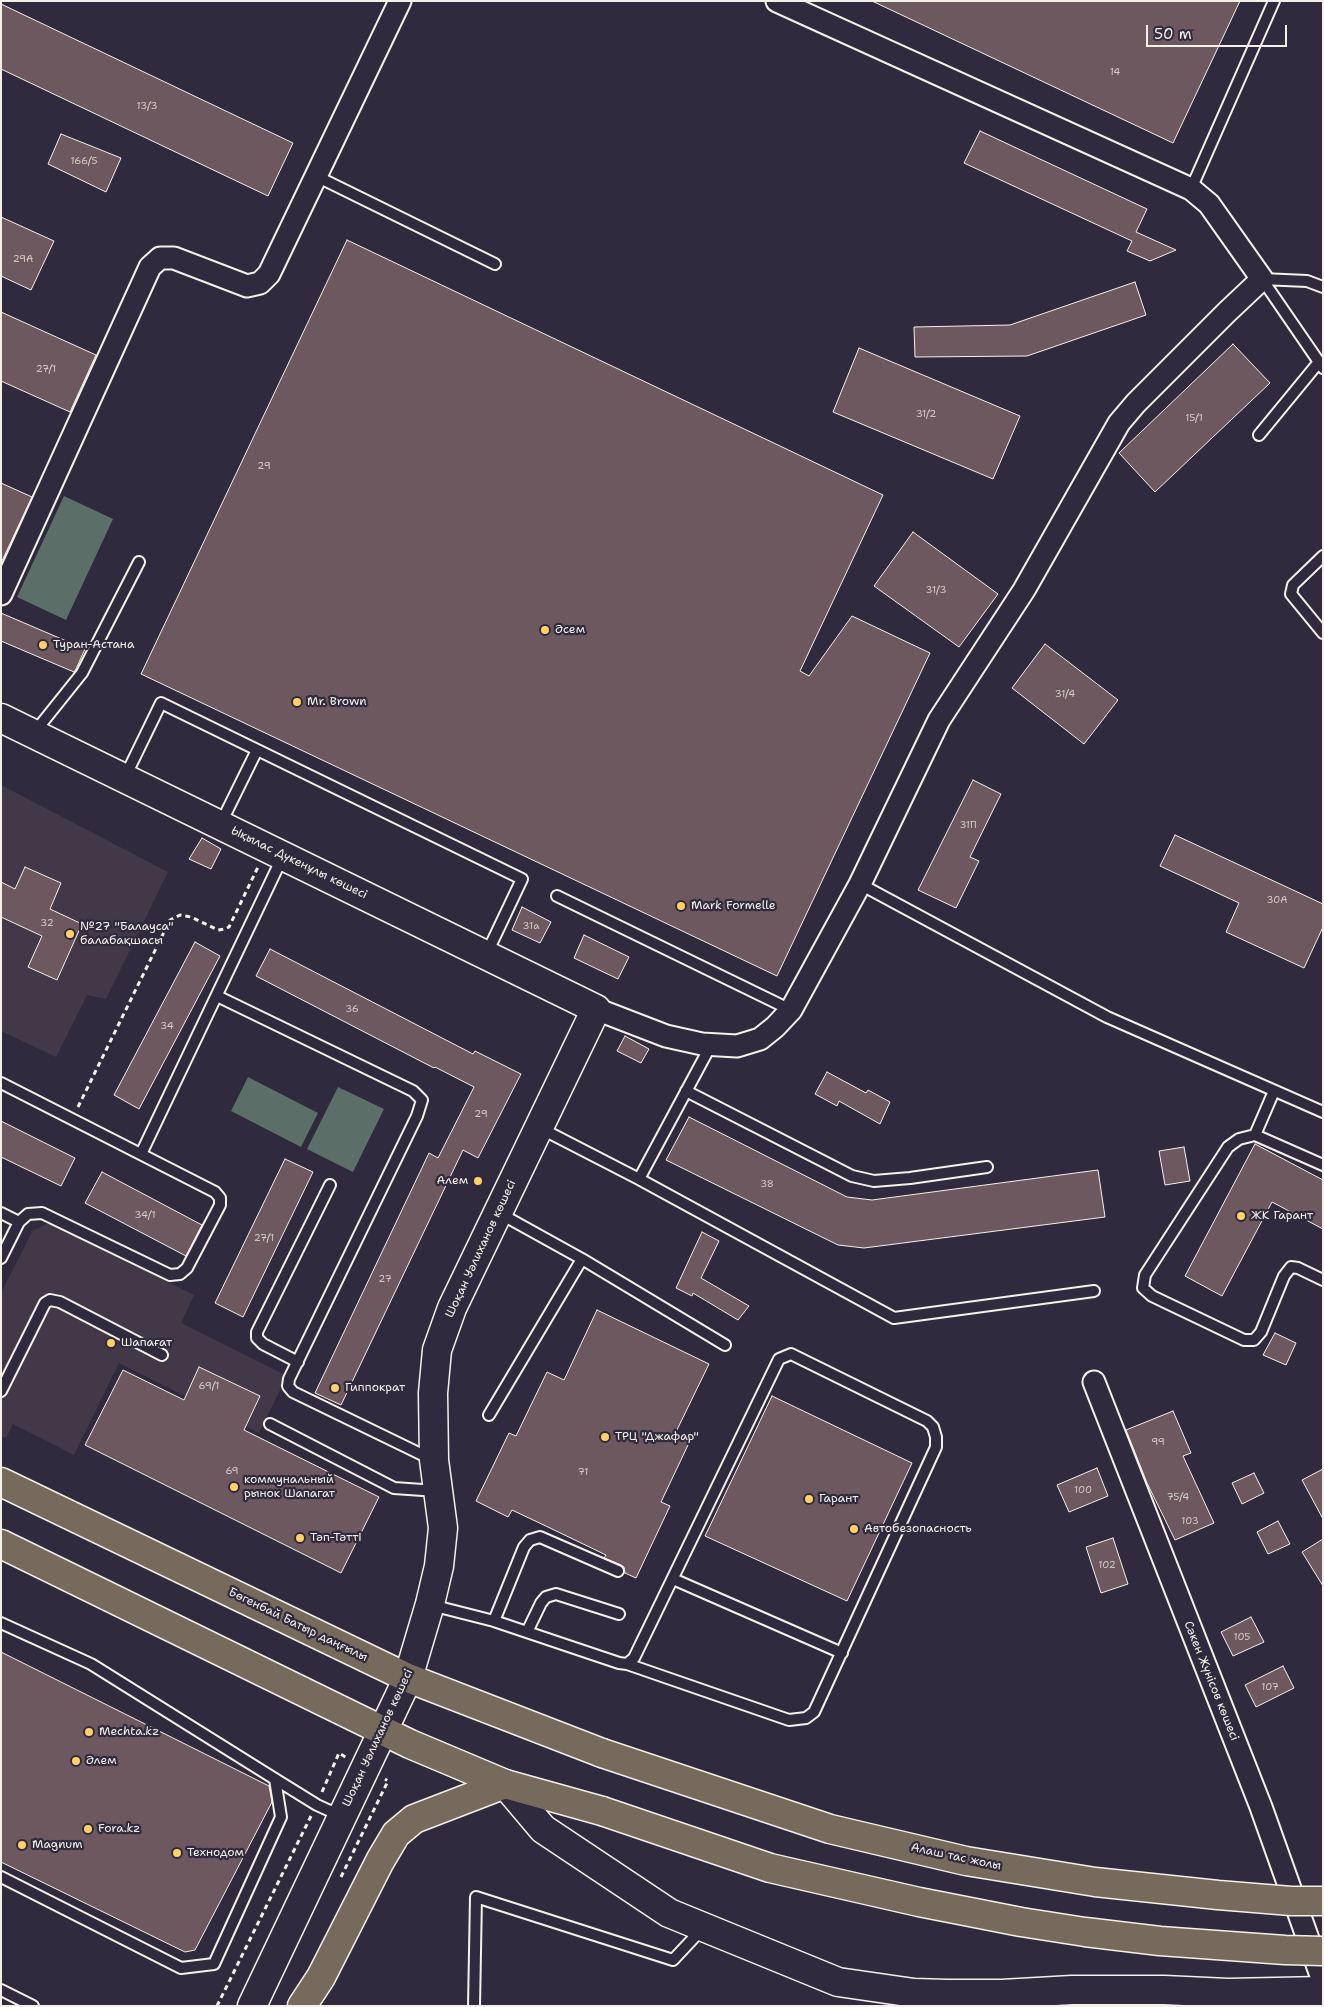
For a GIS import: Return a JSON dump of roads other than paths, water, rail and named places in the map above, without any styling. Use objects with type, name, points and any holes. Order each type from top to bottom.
[{"type":"main road","name":"Бөгенбай Батыр даңғылы","points":[[1,1482],[408,1678],[602,1753]]},
{"type":"main road","points":[[1,1544],[382,1730],[505,1784],[602,1811],[770,1868],[929,1904],[1084,1932],[1285,1950],[1323,1951]]},
{"type":"main road","name":"Алаш тас жолы","points":[[602,1753],[830,1829],[966,1862],[1095,1882],[1290,1901],[1323,1901]]},
{"type":"main road","points":[[302,2006],[321,1977],[380,1861],[396,1834],[414,1818],[505,1784]]},
{"type":"street","points":[[1,594],[150,267],[160,258],[174,258],[247,286],[260,283],[269,274],[400,1]]},
{"type":"street","points":[[596,1009],[666,1036],[711,1045],[737,1046],[760,1039],[791,1010],[860,884],[939,720],[1024,590],[1105,446],[1136,403],[1262,280],[1209,204],[1191,189],[777,1]]},
{"type":"street","name":"Ықылас Дүкенұлы көшесі","points":[[1,718],[596,1009]]},
{"type":"street","name":"Шоқан Уәлиханов көшесі","points":[[252,2006],[408,1678],[439,1566],[443,1528],[434,1460],[433,1393],[437,1350],[452,1308],[596,1009]]},
{"type":"street","name":"Сәкен Жүнісов көшесі","points":[[1094,1382],[1261,1807],[1323,1981]]},
{"type":"street","points":[[505,1784],[543,1829],[669,1913],[838,1982],[914,1993],[1002,1994],[1072,1990],[1164,1990],[1228,1993],[1323,1991]]},
{"type":"street","points":[[938,2006],[1002,1994]]},
{"type":"lane","points":[[1191,189],[1274,1]]},
{"type":"lane","points":[[316,176],[495,264]]},
{"type":"lane","points":[[1262,280],[1307,282],[1323,287]]},
{"type":"lane","points":[[1258,435],[1321,365],[1262,280]]},
{"type":"lane","points":[[1323,556],[1293,585],[1291,594],[1323,633]]},
{"type":"lane","points":[[34,734],[82,673],[139,562]]},
{"type":"lane","points":[[124,778],[161,703],[522,879],[486,955]]},
{"type":"lane","points":[[220,824],[257,750]]},
{"type":"lane","points":[[141,1154],[217,996],[275,851]]},
{"type":"lane","points":[[860,884],[1107,1017],[1323,1112]]},
{"type":"lane","points":[[557,896],[791,1010]]},
{"type":"lane","points":[[217,996],[413,1091],[422,1100],[418,1116],[289,1379],[288,1386],[293,1392],[434,1460]]},
{"type":"lane","points":[[639,1179],[711,1045]]},
{"type":"lane","points":[[1,1083],[215,1192],[220,1198],[220,1205],[187,1268],[180,1274],[170,1275],[42,1213],[28,1214],[19,1222],[1,1258]]},
{"type":"lane","points":[[686,1091],[852,1176],[874,1181],[987,1167]]},
{"type":"lane","points":[[1254,1135],[1274,1091]]},
{"type":"lane","points":[[539,1127],[639,1179],[894,1318],[1094,1291]]},
{"type":"lane","points":[[1323,1165],[1254,1135],[1239,1140],[1228,1147],[1145,1275],[1143,1288],[1152,1296],[1244,1340],[1254,1340],[1261,1332],[1284,1276],[1291,1267],[1298,1268],[1323,1280]]},
{"type":"lane","points":[[298,1362],[263,1344],[257,1338],[257,1332],[330,1185]]},
{"type":"lane","points":[[498,1212],[582,1259],[725,1345]]},
{"type":"lane","points":[[1,1213],[19,1222]]},
{"type":"lane","points":[[489,1415],[582,1259]]},
{"type":"lane","points":[[1,1391],[45,1303],[50,1300],[60,1302],[162,1355]]},
{"type":"lane","points":[[430,1604],[494,1621],[619,1663],[627,1664],[789,1720],[806,1718],[814,1712],[936,1447],[933,1427],[927,1421],[791,1354],[779,1359],[634,1658],[627,1664]]},
{"type":"lane","points":[[270,1424],[394,1488],[438,1491]]},
{"type":"lane","points":[[494,1621],[524,1547],[530,1540],[540,1537],[618,1571]]},
{"type":"lane","points":[[673,1578],[842,1653]]},
{"type":"lane","points":[[527,1632],[541,1603],[546,1597],[556,1594],[619,1614]]},
{"type":"lane","points":[[1,1623],[91,1664],[275,1779],[341,1816]]},
{"type":"lane","points":[[1,1877],[181,1968],[214,1964],[282,1817],[275,1779]]},
{"type":"lane","points":[[474,2006],[476,1897],[673,1960],[704,1928]]},
{"type":"lane","points":[[1,1990],[33,2006]]},
{"type":"place","name":"Әсем","points":[[545,630]]},
{"type":"place","name":"Туран-Астана","points":[[43,645]]},
{"type":"place","name":"Mr. Brown","points":[[297,702]]},
{"type":"place","name":"Mark Formelle","points":[[681,906]]},
{"type":"place","name":"№27 \"Балауса\" балабақшасы","points":[[70,934]]},
{"type":"place","name":"Алем","points":[[478,1181]]},
{"type":"place","name":"ЖК Гарант","points":[[1241,1216]]},
{"type":"place","name":"Шапағат","points":[[111,1343]]},
{"type":"place","name":"Гиппократ","points":[[335,1388]]},
{"type":"place","name":"ТРЦ \"Джафар\"","points":[[605,1437]]},
{"type":"place","name":"коммунальный рынок Шапагат","points":[[234,1487]]},
{"type":"place","name":"Гарант","points":[[809,1499]]},
{"type":"place","name":"Автобезопасность","points":[[854,1529]]},
{"type":"place","name":"Тәп-Тәтті","points":[[300,1538]]},
{"type":"place","name":"Mechta.kz","points":[[89,1732]]},
{"type":"place","name":"Әлем","points":[[76,1761]]},
{"type":"place","name":"Fora.kz","points":[[88,1829]]},
{"type":"place","name":"Magnum","points":[[22,1845]]},
{"type":"place","name":"Технодом","points":[[177,1853]]}]
